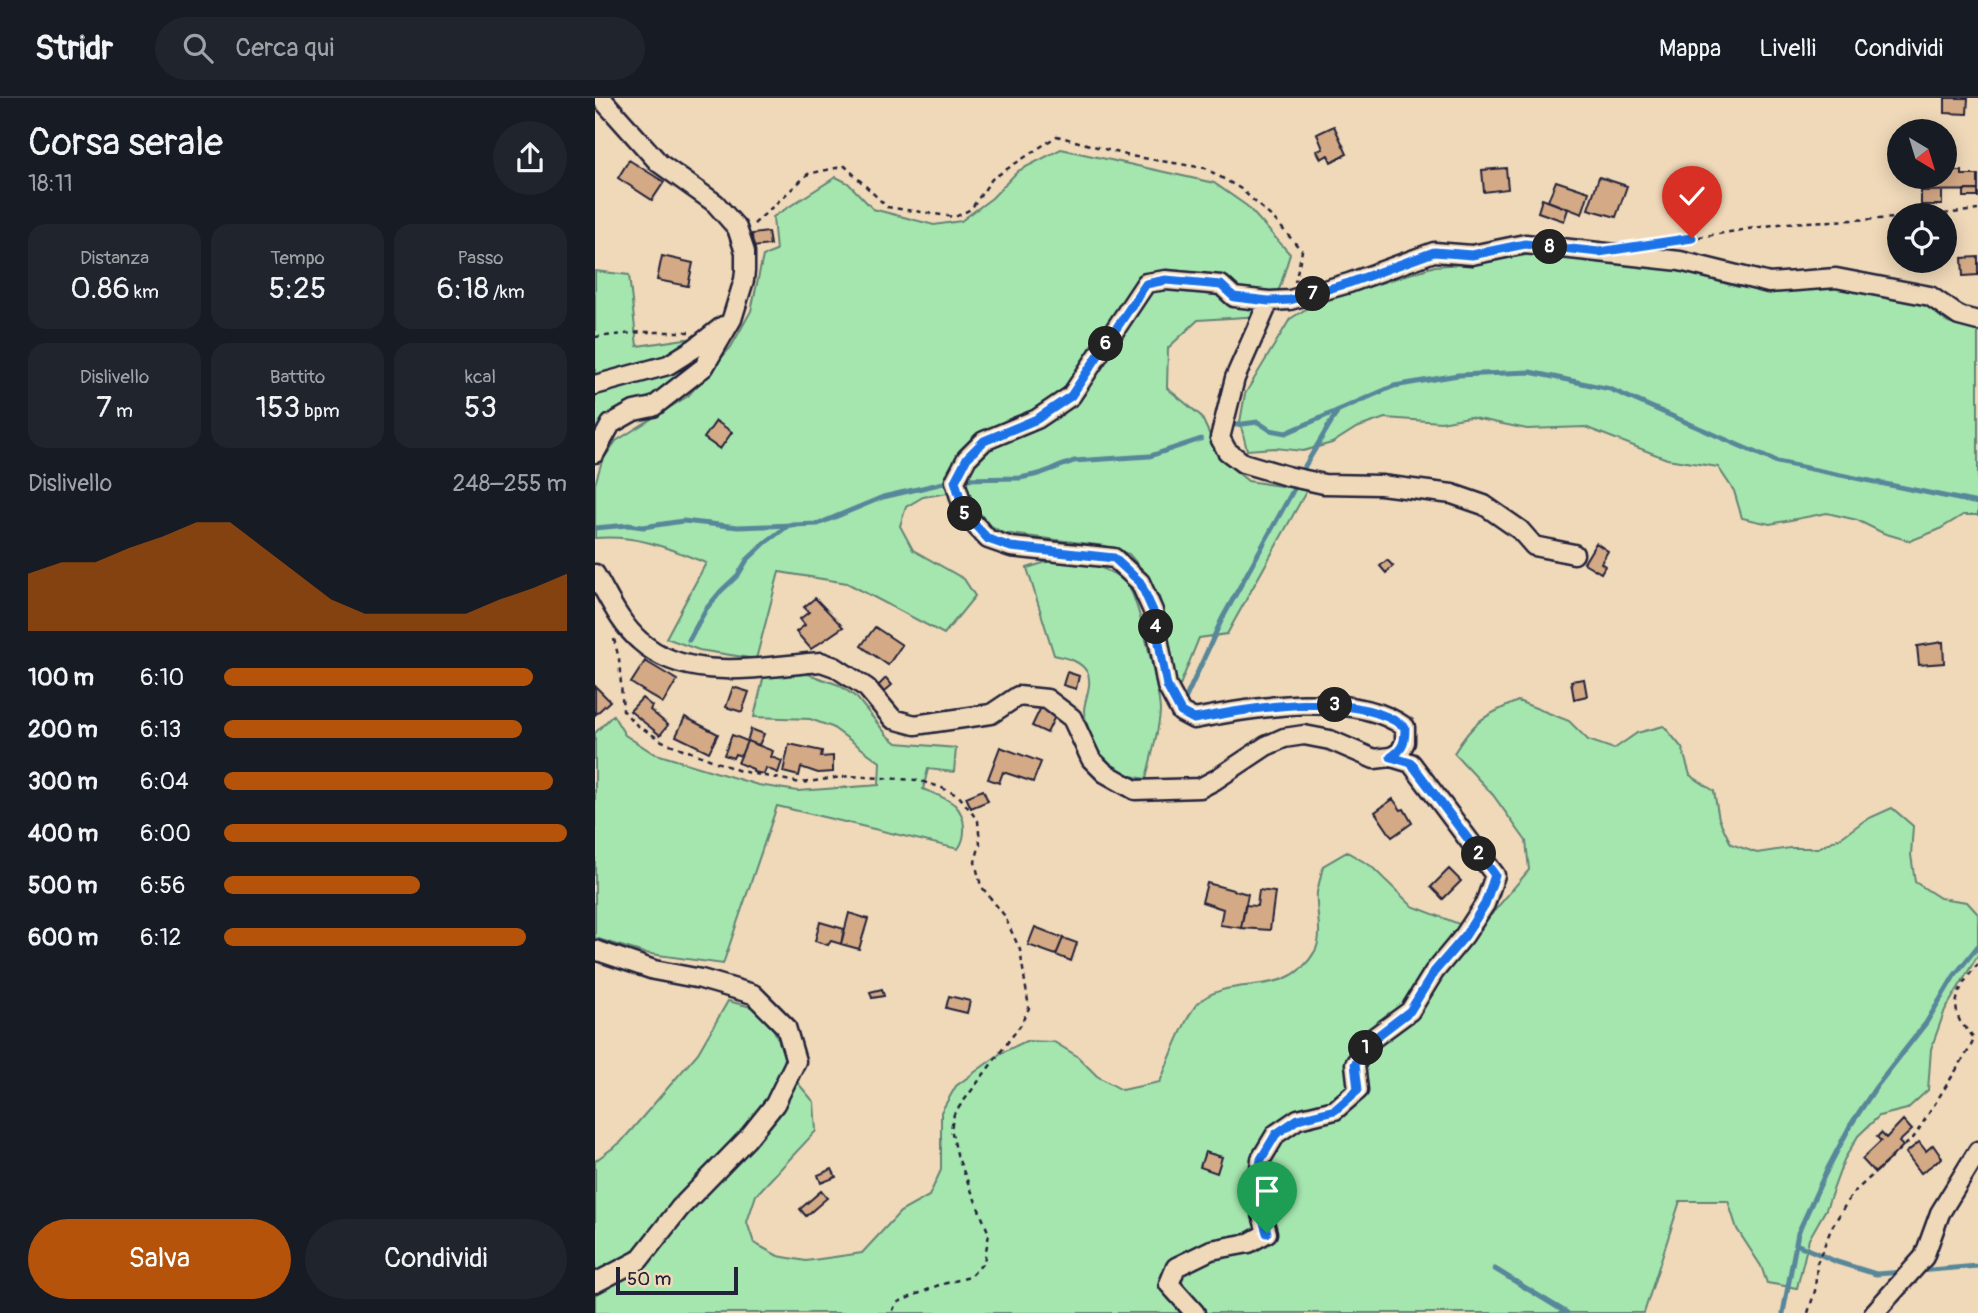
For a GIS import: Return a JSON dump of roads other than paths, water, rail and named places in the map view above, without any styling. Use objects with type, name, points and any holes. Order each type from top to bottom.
[{"type":"street","points":[[595,453],[611,424],[634,411],[653,407],[704,367],[732,319],[744,280],[745,252],[741,235],[715,203],[659,163],[601,98]]},
{"type":"street","points":[[595,574],[612,605],[640,641],[670,661],[711,670],[821,662],[835,667],[867,688],[893,719],[915,725],[991,714],[1019,696],[1047,699],[1072,718],[1091,759],[1105,773],[1135,790],[1200,788],[1284,737],[1304,735],[1330,740],[1374,759],[1391,757],[1400,752],[1405,742],[1405,727],[1391,716],[1336,705],[1254,707],[1194,719],[1181,712],[1167,686],[1153,611],[1140,582],[1114,558],[1011,547],[988,539],[965,514],[955,481],[967,458],[984,441],[1037,419],[1071,396],[1146,284],[1166,280],[1221,285],[1234,297],[1269,301],[1290,300],[1349,283],[1434,252],[1472,255],[1525,244],[1680,261],[1769,283],[1836,278],[1930,296],[1959,316],[1978,321]]},
{"type":"street","points":[[1269,301],[1235,377],[1220,438],[1227,451],[1243,463],[1324,484],[1381,485],[1452,494],[1484,505],[1520,530],[1534,546],[1574,554]]},
{"type":"street","points":[[595,385],[668,365],[732,319]]},
{"type":"street","points":[[1195,1313],[1169,1284],[1176,1267],[1211,1250],[1249,1243],[1267,1233],[1257,1196],[1261,1159],[1276,1134],[1298,1119],[1335,1110],[1358,1090],[1355,1064],[1372,1040],[1410,1011],[1434,972],[1465,936],[1485,904],[1495,875],[1411,763],[1391,757]]},
{"type":"street","points":[[595,950],[654,970],[701,979],[753,994],[786,1027],[796,1060],[775,1104],[761,1122],[680,1208],[639,1260],[595,1283]]},
{"type":"street","points":[[1874,1313],[1924,1258],[1940,1213],[1978,1151]]},
{"type":"waterway","points":[[1235,425],[1258,422],[1270,430],[1286,433],[1394,386],[1458,375],[1530,372],[1610,389],[1777,462],[1978,503]]},
{"type":"waterway","points":[[1302,471],[1337,412]]},
{"type":"waterway","points":[[963,479],[1020,478],[1074,461],[1150,456],[1201,439]]},
{"type":"waterway","points":[[595,528],[628,525],[643,527],[683,521],[738,527],[818,524],[883,497],[948,482]]},
{"type":"waterway","points":[[1183,704],[1222,619],[1295,487]]},
{"type":"waterway","points":[[689,640],[706,609],[738,575],[747,560],[789,525]]},
{"type":"waterway","points":[[1783,1313],[1798,1233],[1850,1126],[1876,1087],[1926,1023],[1954,976],[1978,946]]},
{"type":"waterway","points":[[1796,1244],[1837,1262],[1876,1274],[1905,1272]]},
{"type":"waterway","points":[[1918,1271],[1978,1266]]},
{"type":"waterway","points":[[1495,1269],[1567,1313]]}]
